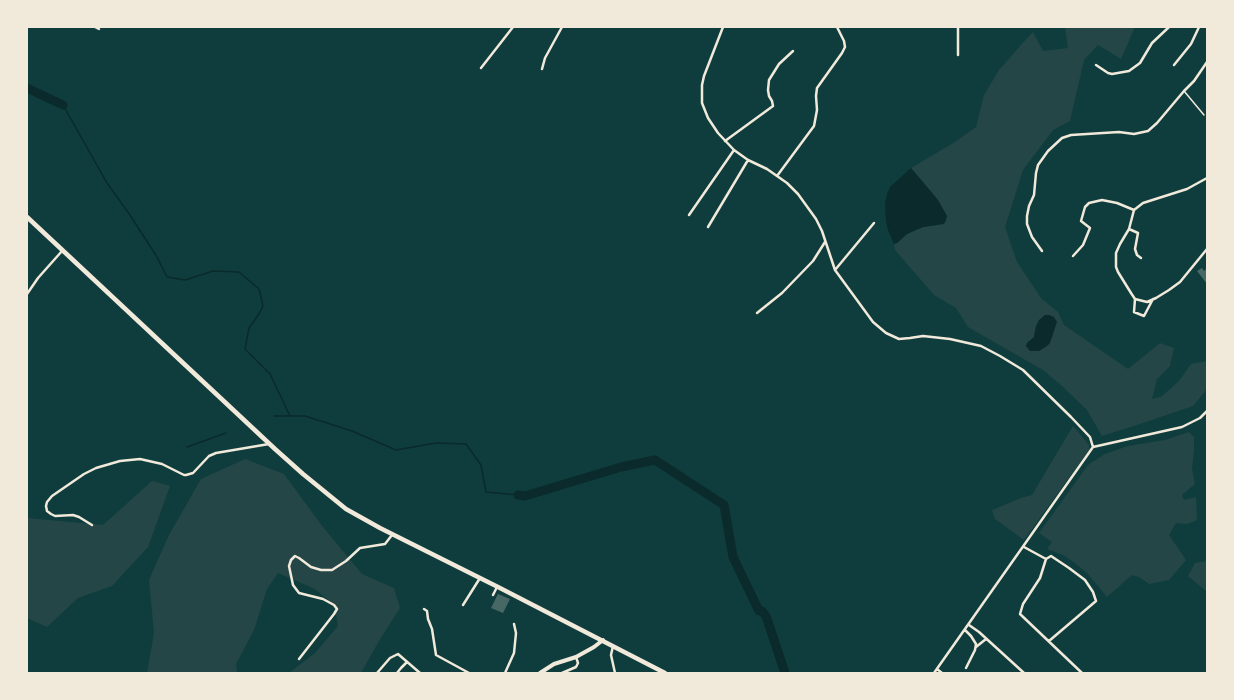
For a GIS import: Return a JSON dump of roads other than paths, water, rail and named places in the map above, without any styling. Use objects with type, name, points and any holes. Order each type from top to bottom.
[{"type":"highway","points":[[27,217],[270,444],[303,474],[346,509],[665,673]]},
{"type":"main road","points":[[540,673],[554,664],[576,657],[594,647],[602,640]]},
{"type":"street","points":[[95,27],[99,30]]},
{"type":"street","points":[[481,68],[513,27]]},
{"type":"street","points":[[542,70],[545,58],[562,27]]},
{"type":"street","points":[[723,27],[704,76],[701,93],[702,103],[708,118],[713,127],[734,150],[748,160],[767,169],[794,188],[816,219],[826,242],[835,270],[868,317],[880,329],[899,338],[923,336],[950,339],[982,346],[1000,356],[1023,370],[1090,437],[1093,447]]},
{"type":"street","points":[[777,176],[814,126],[818,110],[816,96],[817,88],[845,47],[844,41],[837,27]]},
{"type":"street","points":[[958,27],[958,55]]},
{"type":"street","points":[[1174,64],[1191,44],[1199,27]]},
{"type":"street","points":[[1096,65],[1112,74],[1129,71],[1140,63],[1152,43],[1167,28]]},
{"type":"street","points":[[725,141],[773,106],[768,90],[769,80],[779,64],[793,51]]},
{"type":"street","points":[[1042,251],[1027,224],[1027,216],[1029,206],[1034,195],[1038,165],[1048,150],[1062,138],[1071,135],[1119,132],[1134,134],[1148,131],[1157,123],[1184,90],[1194,81],[1207,62]]},
{"type":"street","points":[[689,215],[734,150]]},
{"type":"street","points":[[708,227],[748,160]]},
{"type":"street","points":[[1207,178],[1187,189],[1143,203],[1134,210],[1129,229],[1116,253],[1115,262],[1118,272],[1136,299],[1147,302],[1180,282],[1207,249]]},
{"type":"street","points":[[1073,256],[1083,245],[1090,228],[1081,221],[1085,207],[1089,203],[1102,200],[1117,203],[1134,210]]},
{"type":"street","points":[[835,270],[874,223]]},
{"type":"street","points":[[1129,229],[1138,233],[1135,249],[1137,255],[1141,258]]},
{"type":"street","points":[[757,313],[782,293],[813,260],[826,242]]},
{"type":"street","points":[[27,294],[38,278],[62,250]]},
{"type":"street","points":[[1136,299],[1134,312],[1144,316],[1153,299]]},
{"type":"street","points":[[934,673],[1093,447],[1182,427],[1200,418],[1207,411]]},
{"type":"street","points":[[92,525],[76,516],[55,516],[50,514],[47,511],[47,502],[52,496],[84,474],[96,468],[120,460],[140,459],[162,464],[186,475],[193,472],[209,456],[216,453],[270,444]]},
{"type":"street","points":[[299,659],[337,609],[334,605],[323,598],[299,593],[293,585],[289,566],[291,560],[295,556],[311,567],[321,570],[332,570],[346,561],[360,548],[385,544],[393,534]]},
{"type":"street","points":[[1024,547],[1046,559]]},
{"type":"street","points":[[1049,641],[1096,601],[1093,592],[1085,580],[1051,556],[1046,559],[1040,578],[1023,604],[1020,614],[1082,673]]},
{"type":"street","points":[[463,605],[480,578]]},
{"type":"street","points":[[493,595],[498,587]]},
{"type":"street","points":[[424,609],[427,611],[432,629],[436,655],[469,673]]},
{"type":"street","points":[[505,673],[514,653],[516,633],[514,624]]},
{"type":"street","points":[[969,625],[1024,673]]},
{"type":"street","points":[[965,630],[971,636],[976,644],[976,647]]},
{"type":"street","points":[[966,668],[976,647],[986,639]]},
{"type":"street","points":[[613,646],[611,655],[615,673]]},
{"type":"street","points":[[377,673],[390,658],[398,654],[420,673]]},
{"type":"street","points":[[562,673],[576,667],[578,663],[576,657]]},
{"type":"street","points":[[397,673],[407,662]]},
{"type":"street","points":[[937,669],[942,673]]},
{"type":"lane","points":[[1184,90],[1204,115]]},
{"type":"waterway","points":[[27,88],[63,105]]},
{"type":"waterway","points":[[63,105],[107,183],[157,257],[167,277],[185,280],[213,271],[239,272],[259,289],[263,306],[249,328],[245,349],[270,374],[290,416]]},
{"type":"waterway","points":[[274,416],[305,416],[352,431],[396,450],[436,443],[466,444],[481,465],[486,492],[518,495]]},
{"type":"waterway","points":[[187,447],[226,433]]},
{"type":"waterway","points":[[518,495],[525,496],[621,467],[655,460],[724,505],[733,557],[759,611],[762,611],[766,616],[785,673]]}]
